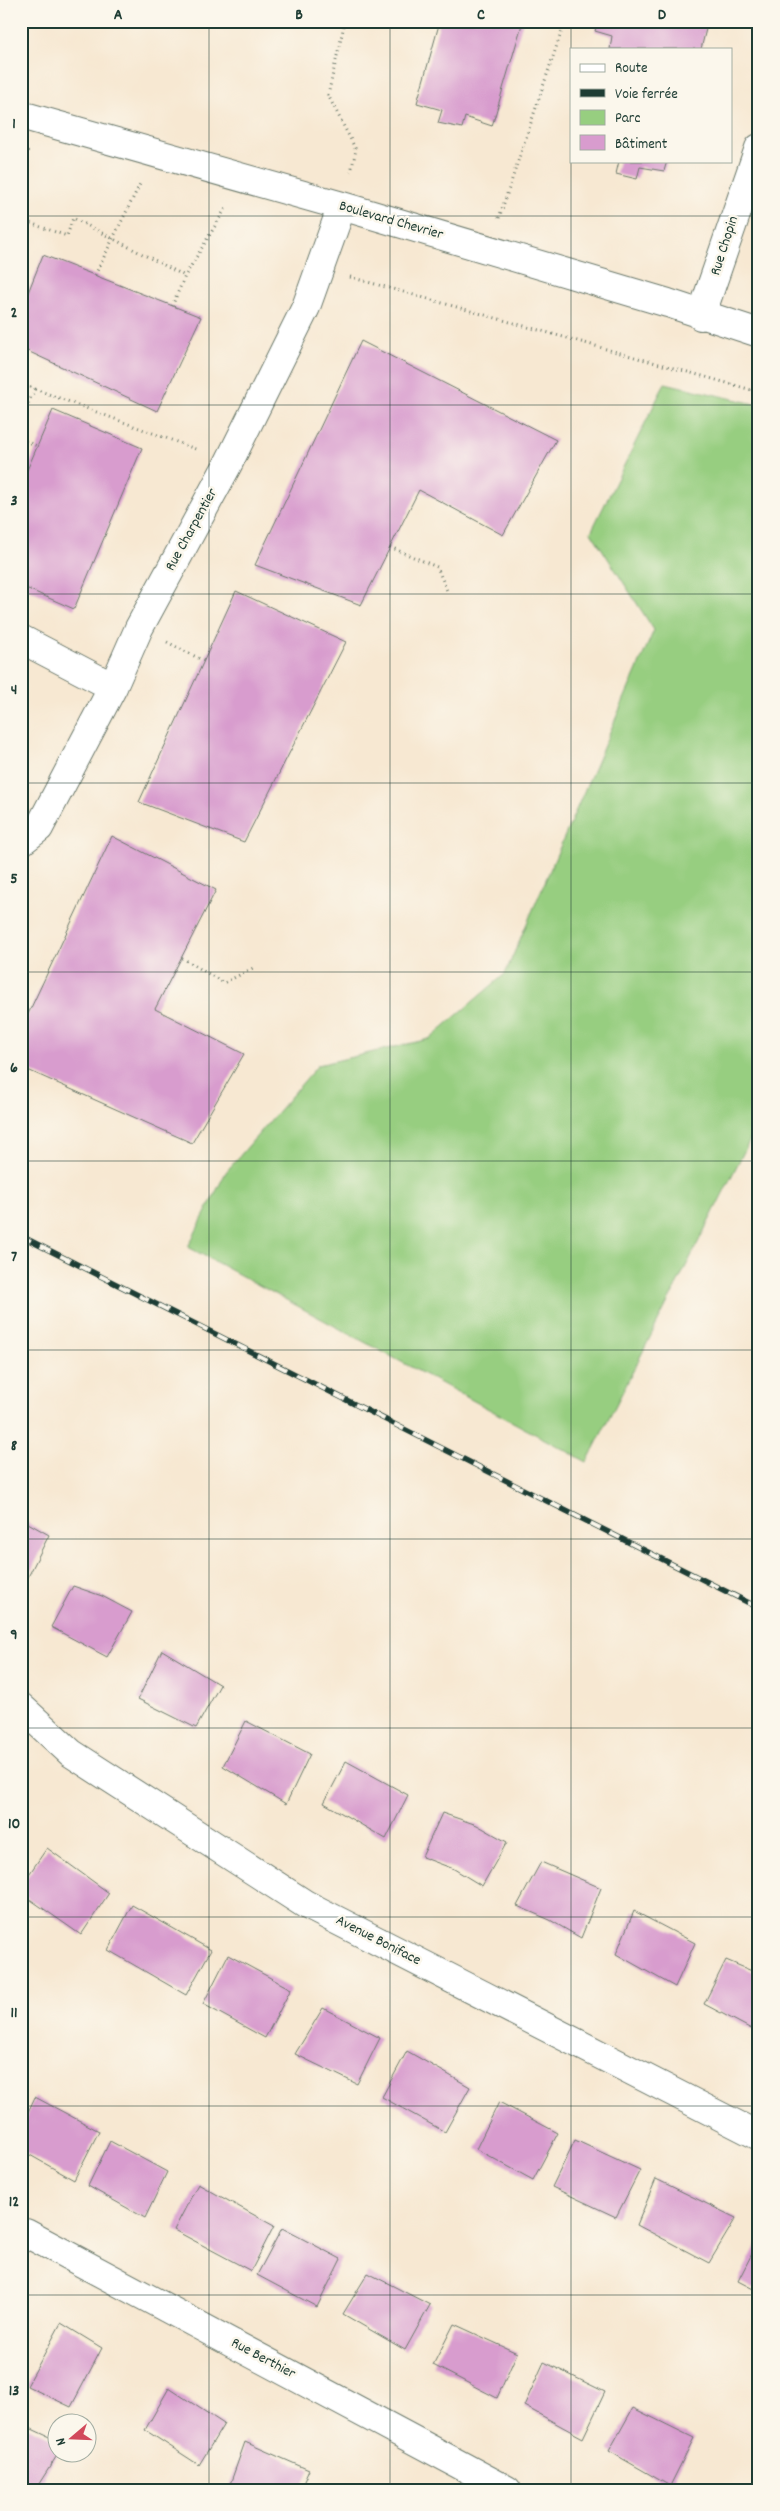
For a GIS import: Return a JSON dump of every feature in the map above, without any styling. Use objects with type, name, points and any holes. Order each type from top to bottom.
[{"type":"street","name":"Boulevard Chevrier","points":[[21,115],[342,206],[668,303],[701,316],[759,333]]},
{"type":"street","name":"Rue Chopin","points":[[701,316],[759,148]]},
{"type":"street","name":"Rue Charpentier","points":[[21,842],[39,828],[113,687],[139,628],[228,464],[306,307],[342,206]]},
{"type":"street","points":[[21,639],[113,687]]},
{"type":"street","name":"Avenue Boniface","points":[[21,1707],[71,1753],[305,1904],[759,2136]]},
{"type":"street","name":"Rue Berthier","points":[[21,2239],[26,2233],[507,2490]]},
{"type":"path","points":[[345,21],[328,95],[356,150],[351,172]]},
{"type":"path","points":[[499,218],[565,21]]},
{"type":"path","points":[[95,275],[111,238],[155,153]]},
{"type":"path","points":[[172,306],[185,276],[244,178]]},
{"type":"path","points":[[21,220],[67,236],[73,218],[185,276]]},
{"type":"path","points":[[321,269],[759,392]]},
{"type":"path","points":[[21,383],[200,451]]},
{"type":"path","points":[[21,418],[35,389]]},
{"type":"path","points":[[21,438],[38,446]]},
{"type":"path","points":[[390,547],[437,567],[448,593]]},
{"type":"path","points":[[139,628],[204,661]]},
{"type":"path","points":[[182,958],[224,984],[255,967]]},
{"type":"green space","points":[[665,383],[759,405],[759,1122],[587,1462],[188,1247],[226,1172],[318,1065],[429,1039],[505,974],[654,630],[591,532]]},
{"type":"building","points":[[440,21],[523,21],[492,126],[465,117],[462,128],[438,123],[442,110],[417,103]]},
{"type":"building","points":[[598,21],[708,21],[701,48],[610,48],[612,36],[595,31]]},
{"type":"building","points":[[619,162],[667,162],[664,171],[640,167],[637,179],[616,174]]},
{"type":"building","points":[[43,255],[201,317],[157,411],[21,348],[21,310]]},
{"type":"building","points":[[361,341],[556,440],[503,535],[419,490],[361,605],[255,565]]},
{"type":"building","points":[[53,410],[142,448],[74,609],[21,586],[21,484]]},
{"type":"building","points":[[236,591],[346,642],[244,842],[139,802]]},
{"type":"building","points":[[112,836],[216,890],[155,1009],[244,1054],[192,1143],[21,1067],[21,1029]]},
{"type":"building","points":[[21,1519],[49,1535],[26,1581],[21,1579]]},
{"type":"building","points":[[73,1586],[102,1596],[132,1612],[107,1657],[51,1627]]},
{"type":"building","points":[[162,1650],[220,1685],[196,1728],[138,1699]]},
{"type":"building","points":[[246,1721],[310,1754],[286,1804],[223,1766]]},
{"type":"building","points":[[346,1761],[408,1795],[386,1839],[324,1803]]},
{"type":"building","points":[[442,1813],[477,1825],[507,1842],[482,1886],[454,1869],[422,1857]]},
{"type":"building","points":[[47,1848],[109,1893],[81,1935],[21,1893],[21,1886]]},
{"type":"building","points":[[541,1862],[601,1888],[581,1938],[550,1920],[517,1906]]},
{"type":"building","points":[[132,1905],[211,1950],[186,1995],[108,1950]]},
{"type":"building","points":[[634,1911],[695,1943],[675,1987],[616,1954]]},
{"type":"building","points":[[228,1955],[291,1989],[265,2038],[203,2004]]},
{"type":"building","points":[[726,1960],[759,1974],[759,2033],[704,2004]]},
{"type":"building","points":[[323,2008],[380,2038],[357,2084],[295,2054]]},
{"type":"building","points":[[407,2051],[470,2087],[445,2132],[382,2097]]},
{"type":"building","points":[[35,2097],[99,2131],[74,2180],[21,2150],[21,2127]]},
{"type":"building","points":[[499,2102],[558,2133],[533,2180],[476,2149]]},
{"type":"building","points":[[575,2140],[640,2170],[616,2217],[552,2187]]},
{"type":"building","points":[[110,2141],[167,2172],[145,2218],[88,2186]]},
{"type":"building","points":[[656,2179],[736,2218],[709,2263],[637,2225]]},
{"type":"building","points":[[198,2184],[274,2226],[251,2271],[174,2230]]},
{"type":"building","points":[[282,2228],[341,2259],[317,2307],[257,2275]]},
{"type":"building","points":[[759,2240],[759,2292],[738,2281]]},
{"type":"building","points":[[368,2273],[430,2305],[405,2350],[343,2314]]},
{"type":"building","points":[[61,2323],[102,2348],[71,2407],[27,2386]]},
{"type":"building","points":[[454,2324],[517,2353],[497,2398],[433,2365]]},
{"type":"building","points":[[544,2362],[605,2392],[583,2438],[524,2406]]},
{"type":"building","points":[[169,2388],[224,2424],[199,2465],[145,2430]]},
{"type":"building","points":[[633,2408],[694,2438],[670,2486],[609,2451]]},
{"type":"building","points":[[21,2424],[48,2436],[48,2464],[52,2464],[35,2490],[21,2490]]},
{"type":"building","points":[[245,2442],[309,2470],[300,2490],[236,2490],[229,2487]]},
{"type":"railway","points":[[21,1236],[759,1608]]}]
